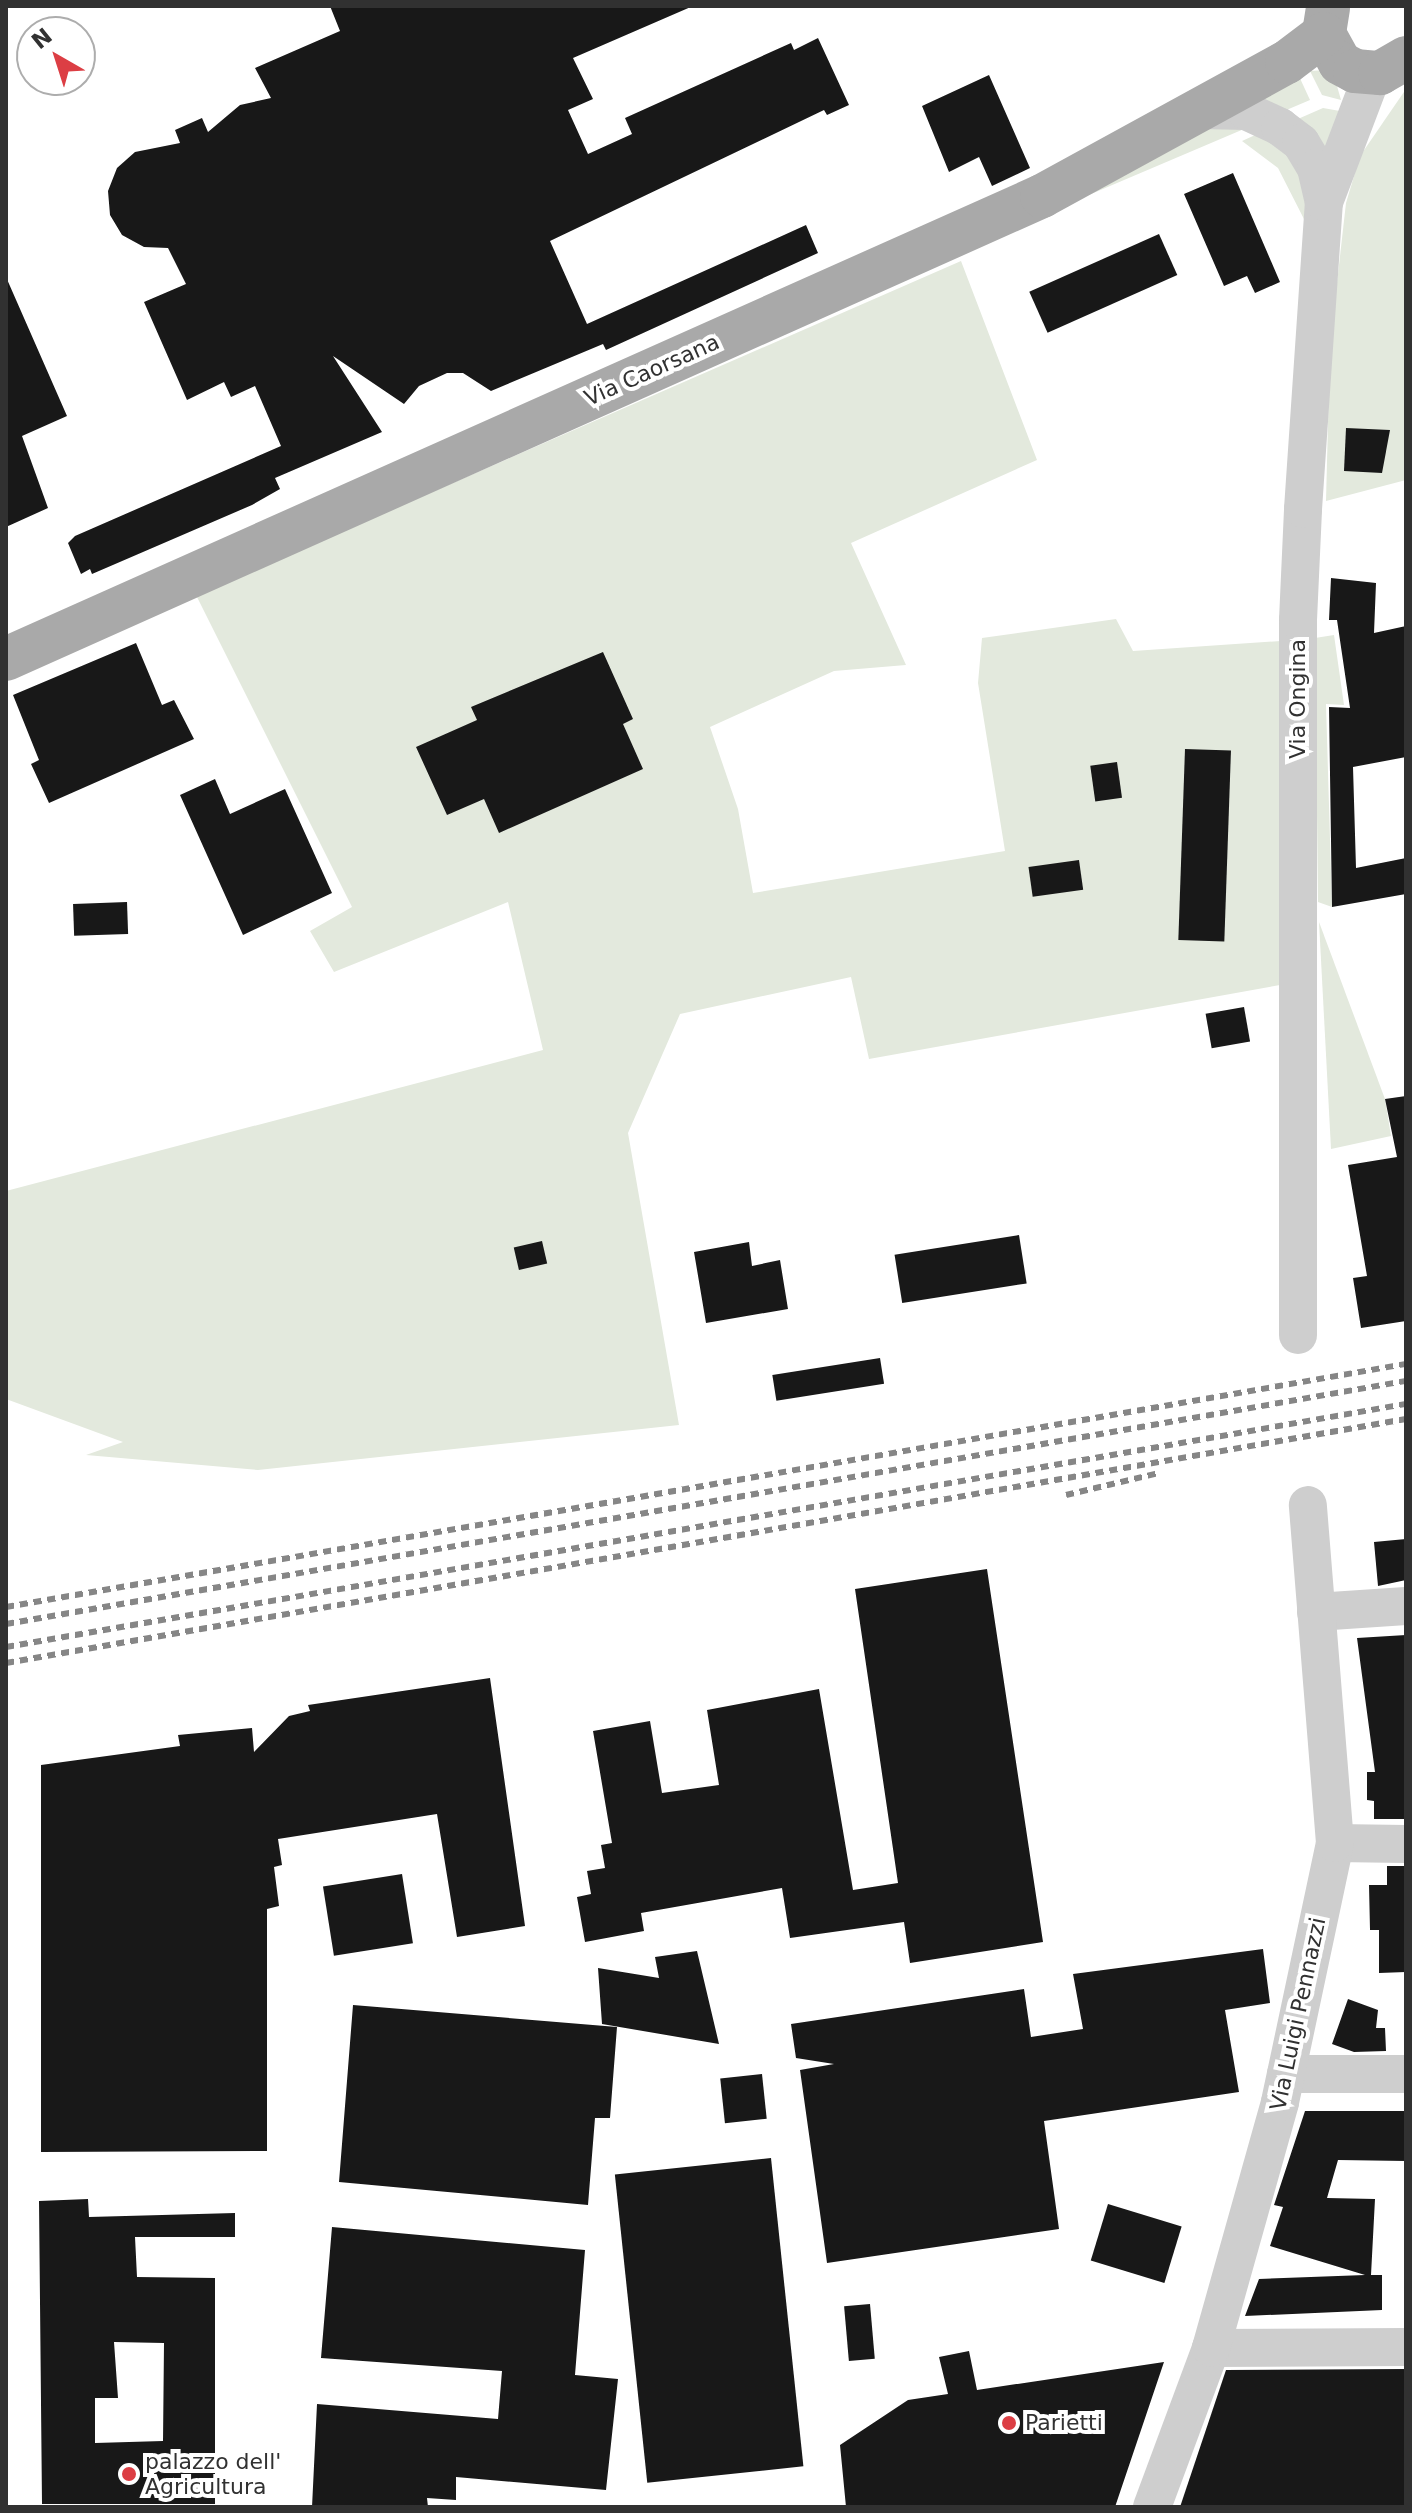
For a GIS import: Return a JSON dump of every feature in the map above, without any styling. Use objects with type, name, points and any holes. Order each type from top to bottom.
[{"type":"main road","name":"Via Caorsana","points":[[7,655],[1042,196],[1287,62],[1326,20]]},
{"type":"main road","points":[[1326,20],[1340,63],[1378,67]]},
{"type":"main road","points":[[1287,62],[1320,56],[1378,67]]},
{"type":"street","name":"Via Ongina","points":[[1298,1335],[1298,620],[1324,202],[1378,67]]},
{"type":"street","points":[[1202,110],[1246,111],[1280,127],[1301,143],[1316,168],[1324,202]]},
{"type":"street","name":"Via Luigi Pennazzi","points":[[1152,2507],[1211,2348],[1286,2074],[1335,1843],[1308,1505]]},
{"type":"street","points":[[1316,1612],[1406,1606]]},
{"type":"street","points":[[1335,1843],[1406,1844]]},
{"type":"street","points":[[1286,2074],[1406,2074]]},
{"type":"street","points":[[1211,2348],[1406,2347]]},
{"type":"shaded area","points":[[1325,70],[1337,86],[1341,100],[1322,95],[1310,71]]},
{"type":"shaded area","points":[[1298,74],[1310,100],[1277,114],[1244,104]]},
{"type":"shaded area","points":[[1406,89],[1406,480],[1326,501],[1330,345],[1346,203],[1360,156]]},
{"type":"shaded area","points":[[1323,108],[1340,111],[1322,162],[1291,122]]},
{"type":"shaded area","points":[[1251,126],[1070,203],[1202,129]]},
{"type":"shaded area","points":[[1264,131],[1304,170],[1306,223],[1278,168],[1242,141]]},
{"type":"shaded area","points":[[961,261],[1037,460],[851,543],[906,665],[834,671],[710,727],[738,809],[753,893],[1005,851],[978,683],[982,638],[1116,619],[1133,651],[1281,641],[1280,985],[869,1059],[851,977],[680,1014],[628,1133],[679,1425],[258,1470],[86,1455],[123,1442],[6,1399],[6,1191],[543,1050],[508,902],[334,972],[310,931],[352,907],[196,595]]},
{"type":"shaded area","points":[[1334,635],[1344,705],[1326,704],[1332,907],[1318,902],[1315,638]]},
{"type":"shaded area","points":[[1319,922],[1385,1099],[1391,1136],[1331,1149]]},
{"type":"building","points":[[330,6],[693,6],[573,58],[593,99],[568,110],[588,154],[632,134],[625,118],[791,43],[794,50],[818,38],[849,105],[827,115],[824,110],[550,241],[587,324],[806,225],[818,253],[606,350],[603,344],[491,391],[463,373],[447,373],[419,386],[404,404],[333,356],[382,432],[275,478],[280,489],[252,505],[92,574],[90,569],[81,574],[68,543],[75,536],[281,446],[255,386],[231,397],[224,382],[187,400],[144,302],[186,284],[168,248],[144,247],[122,235],[110,215],[108,191],[117,168],[135,152],[180,143],[175,130],[202,118],[208,132],[240,105],[271,98],[255,68],[340,31]]},
{"type":"building","points":[[989,75],[1030,168],[992,186],[979,157],[949,172],[922,106]]},
{"type":"building","points":[[1233,173],[1280,282],[1255,293],[1247,276],[1224,286],[1184,194]]},
{"type":"building","points":[[1159,234],[1177,275],[1048,333],[1029,292]]},
{"type":"building","points":[[6,277],[67,416],[22,436],[48,508],[6,527]]},
{"type":"building","points":[[1346,428],[1390,430],[1382,473],[1344,471]]},
{"type":"building","points":[[1331,578],[1376,583],[1374,633],[1406,626],[1406,757],[1353,767],[1356,868],[1406,858],[1406,894],[1332,907],[1329,707],[1350,708],[1337,620],[1329,620]]},
{"type":"building","points":[[136,643],[162,705],[174,700],[194,739],[49,803],[31,764],[39,760],[13,695]]},
{"type":"building","points":[[603,652],[633,719],[623,724],[643,769],[499,833],[484,799],[447,815],[416,747],[477,720],[471,707]]},
{"type":"building","points":[[1185,749],[1231,751],[1224,941],[1178,940]]},
{"type":"building","points":[[1117,762],[1122,798],[1095,801],[1090,766]]},
{"type":"building","points":[[215,779],[230,814],[285,789],[332,893],[243,935],[180,795]]},
{"type":"building","points":[[1079,860],[1083,890],[1033,897],[1028,867]]},
{"type":"building","points":[[127,902],[128,934],[74,936],[73,904]]},
{"type":"building","points":[[1244,1007],[1250,1041],[1212,1048],[1206,1014]]},
{"type":"building","points":[[1406,1096],[1406,1321],[1361,1328],[1353,1278],[1367,1276],[1348,1165],[1397,1157],[1385,1099]]},
{"type":"building","points":[[1019,1235],[1027,1283],[902,1303],[895,1255]]},
{"type":"building","points":[[542,1241],[547,1263],[519,1270],[514,1248]]},
{"type":"building","points":[[749,1242],[752,1266],[780,1260],[788,1309],[706,1323],[694,1252]]},
{"type":"building","points":[[880,1358],[884,1384],[776,1401],[772,1375]]},
{"type":"building","points":[[1406,1539],[1406,1580],[1378,1586],[1374,1542]]},
{"type":"building","points":[[987,1569],[1043,1942],[910,1963],[904,1922],[790,1938],[782,1888],[641,1913],[644,1931],[585,1942],[577,1897],[591,1894],[587,1871],[605,1868],[601,1845],[612,1843],[593,1731],[650,1721],[662,1793],[719,1785],[707,1710],[819,1689],[853,1890],[898,1883],[855,1589]]},
{"type":"building","points":[[1406,1635],[1406,1819],[1374,1819],[1374,1801],[1367,1800],[1367,1772],[1375,1772],[1357,1638]]},
{"type":"building","points":[[490,1678],[525,1926],[457,1937],[437,1814],[278,1839],[282,1865],[274,1867],[279,1906],[267,1909],[267,2151],[41,2152],[41,1765],[180,1746],[178,1735],[252,1728],[254,1752],[289,1716],[310,1711],[308,1705]]},
{"type":"building","points":[[1387,1866],[1406,1866],[1406,1972],[1379,1973],[1379,1930],[1370,1930],[1369,1885],[1387,1885]]},
{"type":"building","points":[[402,1874],[413,1943],[334,1956],[323,1887]]},
{"type":"building","points":[[1263,1949],[1270,2003],[1225,2010],[1239,2092],[1044,2121],[1059,2229],[827,2263],[800,2070],[834,2064],[796,2058],[791,2024],[1024,1989],[1031,2037],[1083,2029],[1073,1974]]},
{"type":"building","points":[[697,1951],[719,2044],[602,2024],[598,1968],[659,1978],[655,1957]]},
{"type":"building","points":[[1348,1999],[1378,2010],[1376,2028],[1385,2028],[1386,2051],[1354,2052],[1332,2044]]},
{"type":"building","points":[[353,2005],[617,2027],[610,2118],[595,2118],[588,2205],[339,2182]]},
{"type":"building","points":[[762,2074],[767,2119],[725,2123],[720,2078]]},
{"type":"building","points":[[1305,2111],[1406,2111],[1406,2161],[1338,2160],[1327,2198],[1375,2199],[1371,2275],[1382,2275],[1382,2310],[1245,2316],[1259,2279],[1365,2275],[1270,2246],[1283,2207],[1274,2205]]},
{"type":"building","points":[[771,2158],[803,2466],[647,2483],[615,2174]]},
{"type":"building","points":[[88,2199],[89,2217],[235,2213],[235,2237],[135,2237],[137,2277],[215,2278],[215,2504],[42,2504],[39,2201]],"holes":[[[114,2342],[164,2343],[163,2441],[95,2443],[95,2398],[118,2398]]]},
{"type":"building","points":[[1108,2204],[1182,2227],[1164,2283],[1091,2260]]},
{"type":"building","points":[[332,2227],[585,2250],[575,2375],[618,2379],[606,2490],[456,2477],[456,2500],[427,2498],[428,2507],[312,2507],[317,2404],[498,2419],[502,2371],[321,2358]]},
{"type":"building","points":[[870,2304],[875,2359],[849,2361],[844,2306]]},
{"type":"building","name":"Parietti","points":[[969,2351],[977,2390],[1164,2362],[1115,2507],[846,2507],[840,2445],[908,2400],[948,2394],[939,2357]]},
{"type":"building","points":[[1406,2369],[1406,2507],[1180,2507],[1226,2370]]},
{"type":"railway","points":[[6,1607],[1406,1364]]},
{"type":"railway","points":[[6,1624],[1406,1381]]},
{"type":"railway","points":[[6,1647],[1406,1404]]},
{"type":"railway","points":[[6,1663],[1406,1419]]},
{"type":"railway","points":[[1066,1495],[1159,1473]]},
{"type":"place","name":"Parietti","points":[[1009,2423]]},
{"type":"place","name":"palazzo dell' Agricultura","points":[[129,2474]]}]
